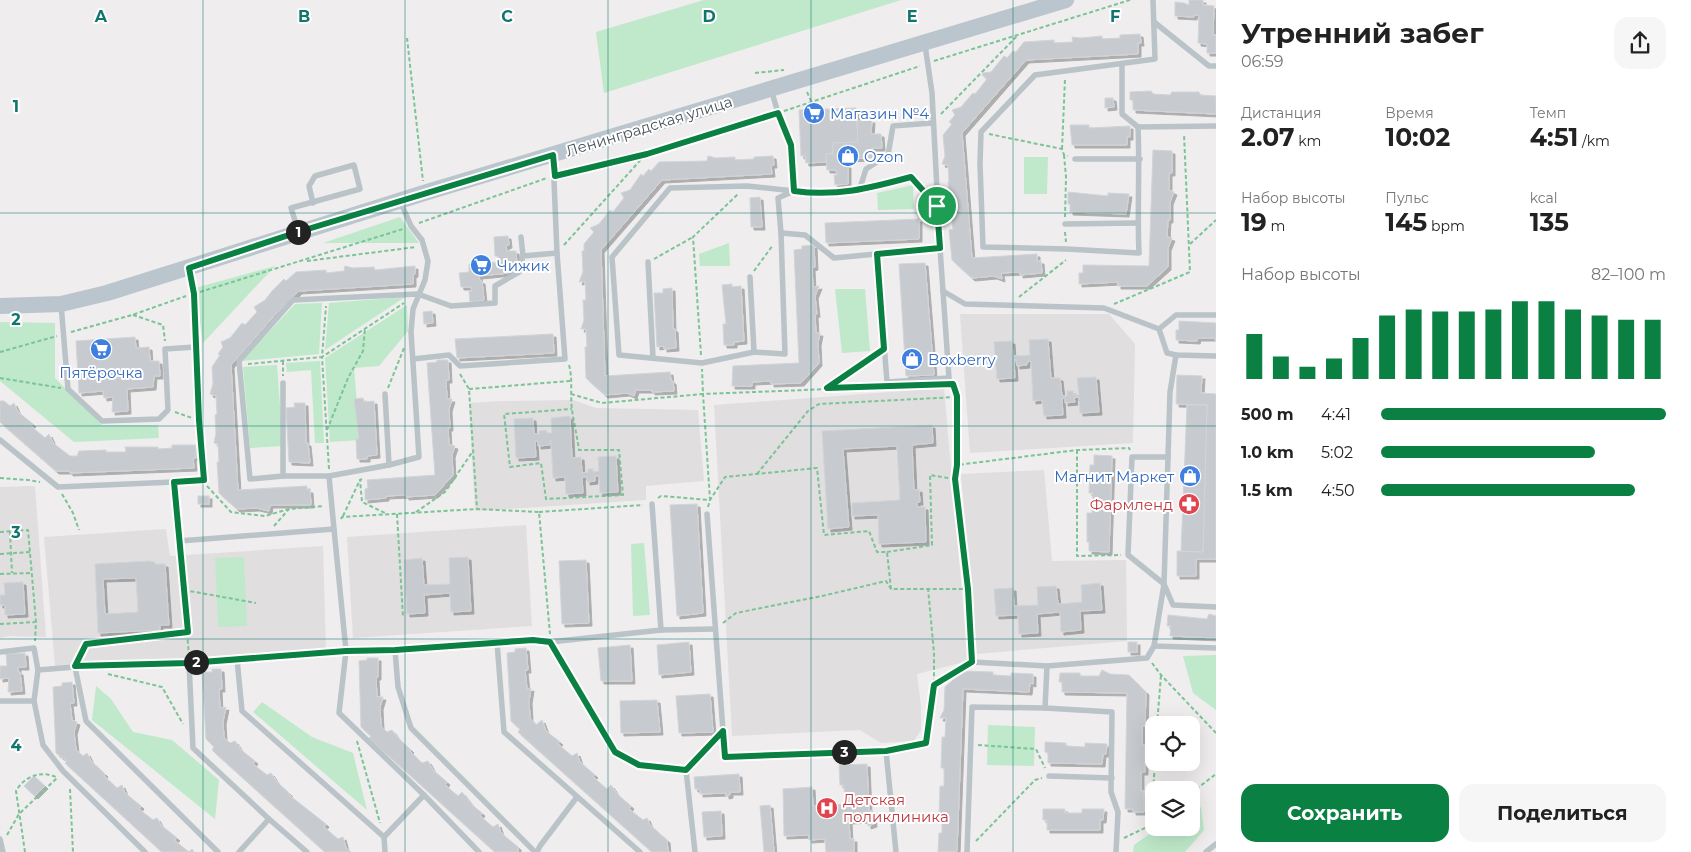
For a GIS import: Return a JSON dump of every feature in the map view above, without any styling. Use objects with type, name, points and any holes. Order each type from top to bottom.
[{"type":"street","name":"Ленинградская улица","points":[[0,306],[61,304],[107,293],[424,193],[1066,0]]},
{"type":"lane","points":[[1138,127],[1140,159],[1137,223],[1139,253],[983,247],[980,164],[981,132],[1035,75],[1155,59],[1153,0]]},
{"type":"lane","points":[[1154,22],[1209,66],[1216,66]]},
{"type":"lane","points":[[877,254],[886,382],[949,378],[932,123],[932,93],[925,42]]},
{"type":"lane","points":[[1122,64],[1122,114],[1138,127],[1216,126]]},
{"type":"lane","points":[[771,89],[791,145],[794,191]]},
{"type":"lane","points":[[794,191],[778,198],[785,354],[754,352],[702,363],[619,355],[612,257],[670,188],[747,186],[794,191],[815,194],[859,191],[866,169],[888,155],[893,126],[932,123]]},
{"type":"lane","points":[[413,359],[449,355],[460,366],[565,359],[557,253],[553,155]]},
{"type":"lane","points":[[1075,159],[1140,159]]},
{"type":"lane","points":[[298,232],[291,208],[313,203],[360,189],[354,166],[315,176],[309,186],[313,203]]},
{"type":"lane","points":[[400,201],[411,226],[422,240],[428,261],[425,280],[418,294],[413,309],[411,332],[419,457],[389,465],[329,476],[283,476],[250,479],[239,361],[293,300],[418,294],[451,306],[495,303],[495,286],[519,272],[523,256],[521,237]]},
{"type":"lane","points":[[1065,224],[1137,223]]},
{"type":"lane","points":[[781,233],[805,235],[834,258],[940,248]]},
{"type":"lane","points":[[523,256],[557,253]]},
{"type":"lane","points":[[648,262],[654,358]]},
{"type":"lane","points":[[0,440],[58,487],[204,480],[195,347],[194,294],[189,268]]},
{"type":"lane","points":[[750,277],[754,352]]},
{"type":"lane","points":[[943,291],[965,304],[1104,308],[1159,329]]},
{"type":"lane","points":[[61,304],[68,389],[102,422],[159,420],[168,410],[165,349],[195,347]]},
{"type":"lane","points":[[1159,329],[1176,315],[1216,315]]},
{"type":"lane","points":[[1159,329],[1167,353],[1216,356]]},
{"type":"lane","points":[[972,662],[1048,666],[1148,658],[1154,646],[1164,584],[1170,392],[1176,355]]},
{"type":"lane","points":[[283,383],[283,476]]},
{"type":"lane","points":[[385,394],[389,465]]},
{"type":"lane","points":[[1168,458],[1132,457],[1128,555],[1164,584],[1173,605],[1216,607]]},
{"type":"lane","points":[[329,476],[346,651],[339,714],[424,795],[479,852]]},
{"type":"lane","points":[[174,482],[179,541],[334,528]]},
{"type":"lane","points":[[652,504],[661,630]]},
{"type":"lane","points":[[694,852],[686,770],[723,731],[707,514]]},
{"type":"lane","points":[[38,670],[75,666],[189,663],[533,640],[550,642],[661,630],[715,629]]},
{"type":"lane","points":[[497,642],[504,732],[640,852]]},
{"type":"lane","points":[[1154,646],[1216,648]]},
{"type":"lane","points":[[0,652],[34,648],[38,670],[34,701],[43,745],[62,771],[142,851]]},
{"type":"lane","points":[[395,650],[398,687],[411,728],[536,852],[577,797]]},
{"type":"lane","points":[[237,659],[242,711],[384,837],[385,852]]},
{"type":"lane","points":[[189,663],[193,748],[268,820],[307,852]]},
{"type":"lane","points":[[75,666],[86,721],[218,852]]},
{"type":"lane","points":[[1045,708],[1048,666]]},
{"type":"lane","points":[[0,701],[34,701]]},
{"type":"lane","points":[[967,851],[972,707],[1045,708],[1112,712],[1111,792],[1118,812],[1116,852]]},
{"type":"lane","points":[[886,751],[896,852]]},
{"type":"lane","points":[[1048,776],[1112,778]]},
{"type":"lane","points":[[384,837],[424,795]]},
{"type":"lane","points":[[239,852],[268,820]]},
{"type":"lane","points":[[0,842],[3,852]]},
{"type":"lane","points":[[1206,852],[1216,844]]},
{"type":"path","points":[[0,352],[132,315],[411,226],[555,176],[647,154],[812,103],[928,63],[1130,0]]},
{"type":"path","points":[[932,123],[1018,35]]},
{"type":"path","points":[[407,38],[424,193]]},
{"type":"path","points":[[1066,72],[1062,149],[1066,177],[1066,249]]},
{"type":"path","points":[[1104,308],[1190,272],[1184,126]]},
{"type":"path","points":[[981,132],[1062,149]]},
{"type":"path","points":[[557,253],[647,154]]},
{"type":"path","points":[[1064,155],[1075,159]]},
{"type":"path","points":[[859,191],[911,177],[937,206]]},
{"type":"path","points":[[648,262],[693,237],[747,186]]},
{"type":"path","points":[[1190,245],[1216,220]]},
{"type":"path","points":[[750,277],[781,233]]},
{"type":"path","points":[[693,237],[710,500]]},
{"type":"path","points":[[300,262],[423,246]]},
{"type":"path","points":[[1008,306],[1066,260]]},
{"type":"path","points":[[239,365],[322,357],[418,294]]},
{"type":"path","points":[[326,298],[322,357],[329,476]]},
{"type":"path","points":[[132,315],[163,325],[165,349]]},
{"type":"path","points":[[326,432],[348,378],[363,351],[366,328]]},
{"type":"path","points":[[385,394],[411,332]]},
{"type":"path","points":[[827,388],[884,349]]},
{"type":"path","points":[[449,355],[469,389],[477,508]]},
{"type":"path","points":[[565,359],[569,363],[571,374],[572,409],[579,450],[619,450],[623,495],[546,499],[542,463],[510,467],[504,414],[572,409]]},
{"type":"path","points":[[283,361],[283,383]]},
{"type":"path","points":[[0,378],[68,389]]},
{"type":"path","points":[[469,389],[570,381]]},
{"type":"path","points":[[934,685],[972,662],[968,589],[955,479],[957,465],[957,396],[953,384]]},
{"type":"path","points":[[571,394],[602,403],[703,394],[885,386]]},
{"type":"path","points":[[757,474],[808,411],[819,404],[957,396]]},
{"type":"path","points":[[168,410],[199,420]]},
{"type":"path","points":[[957,465],[1077,450],[1130,448],[1132,457]]},
{"type":"path","points":[[1077,450],[1077,556],[1128,555]]},
{"type":"path","points":[[416,512],[445,492],[473,451]]},
{"type":"path","points":[[710,500],[725,477],[817,468],[824,535],[869,531],[877,552],[887,552],[932,546],[930,475],[955,479]]},
{"type":"path","points":[[334,528],[342,517],[360,480],[365,477]]},
{"type":"path","points":[[0,478],[28,480],[58,487],[73,514],[79,530]]},
{"type":"path","points":[[204,480],[207,486],[231,512],[265,516],[289,509],[331,505]]},
{"type":"path","points":[[360,480],[362,502],[387,514]]},
{"type":"path","points":[[342,517],[477,508],[538,512],[652,504],[661,496],[710,500]]},
{"type":"path","points":[[267,535],[289,509]]},
{"type":"path","points":[[538,512],[550,642],[615,752],[639,765],[686,770]]},
{"type":"path","points":[[397,514],[404,617]]},
{"type":"path","points":[[0,532],[28,530],[36,622],[34,648]]},
{"type":"path","points":[[10,532],[12,573]]},
{"type":"path","points":[[179,541],[188,632],[189,663]]},
{"type":"path","points":[[0,554],[30,552]]},
{"type":"path","points":[[887,552],[891,589]]},
{"type":"path","points":[[0,574],[31,573]]},
{"type":"path","points":[[715,629],[736,613],[886,581],[891,589]]},
{"type":"path","points":[[723,731],[725,757],[886,751],[926,743],[934,685],[934,653],[928,588]]},
{"type":"path","points":[[891,589],[968,589]]},
{"type":"path","points":[[184,590],[256,602]]},
{"type":"path","points":[[0,624],[36,622]]},
{"type":"path","points":[[75,666],[86,644],[188,632]]},
{"type":"path","points":[[1148,658],[1161,675],[1216,733]]},
{"type":"path","points":[[104,673],[162,687],[192,739]]},
{"type":"path","points":[[1158,716],[1161,675]]},
{"type":"path","points":[[353,727],[384,837]]},
{"type":"path","points":[[967,851],[1035,780],[1048,776],[1036,749],[972,745]]},
{"type":"path","points":[[0,842],[19,814],[58,778],[62,771]]},
{"type":"path","points":[[25,852],[16,791],[20,783],[32,776],[50,774],[64,782]]},
{"type":"path","points":[[1200,786],[1216,774]]},
{"type":"path","points":[[70,786],[73,852]]},
{"type":"path","points":[[1116,841],[1145,828]]},
{"type":"shaded area","points":[[960,314],[1109,314],[1135,344],[1133,443],[970,453]]},
{"type":"shaded area","points":[[944,388],[968,661],[917,674],[921,706],[921,730],[914,741],[881,743],[860,730],[732,736],[714,405]]},
{"type":"shaded area","points":[[573,400],[596,408],[698,410],[704,481],[646,486],[646,500],[475,511],[469,403]]},
{"type":"shaded area","points":[[1044,470],[1052,561],[1126,560],[1127,641],[977,654],[961,474]]},
{"type":"shaded area","points":[[35,486],[46,637],[9,636],[0,638],[0,487]]},
{"type":"shaded area","points":[[526,525],[532,626],[353,638],[347,537]]},
{"type":"shaded area","points":[[166,529],[170,556],[323,546],[326,651],[55,666],[44,537]]},
{"type":"green space","points":[[704,0],[901,0],[604,93],[596,32]]},
{"type":"green space","points":[[1024,157],[1048,157],[1047,194],[1024,194]]},
{"type":"green space","points":[[913,185],[914,209],[878,210],[877,193]]},
{"type":"green space","points":[[400,217],[419,243],[323,243]]},
{"type":"green space","points":[[729,243],[730,266],[700,266],[699,254]]},
{"type":"green space","points":[[275,266],[203,343],[195,288]]},
{"type":"green space","points":[[835,289],[865,289],[870,351],[842,353]]},
{"type":"green space","points":[[405,297],[325,350],[329,303]]},
{"type":"green space","points":[[322,303],[319,354],[242,361],[295,304]]},
{"type":"green space","points":[[407,305],[408,331],[379,366],[354,368],[360,440],[330,442],[325,358]]},
{"type":"green space","points":[[0,322],[55,323],[55,378],[102,425],[158,425],[159,438],[74,442],[0,381]]},
{"type":"green space","points":[[320,361],[324,443],[315,443],[311,370],[287,372],[286,363]]},
{"type":"green space","points":[[277,365],[283,446],[250,448],[243,367]]},
{"type":"green space","points":[[644,543],[650,615],[633,616],[631,544]]},
{"type":"green space","points":[[244,557],[247,626],[218,627],[215,558]]},
{"type":"green space","points":[[1216,655],[1216,710],[1193,693],[1183,656]]},
{"type":"green space","points":[[96,686],[111,699],[133,732],[172,740],[219,780],[215,819],[92,720]]},
{"type":"green space","points":[[262,702],[312,737],[353,753],[367,810],[253,712]]},
{"type":"green space","points":[[988,725],[1035,727],[1034,766],[987,765]]},
{"type":"green space","points":[[1200,807],[1204,830],[1200,835]]},
{"type":"green space","points":[[1147,836],[1199,836],[1185,852],[1133,852],[1134,845]]},
{"type":"building","points":[[1189,0],[1203,0],[1203,5],[1214,6],[1213,35],[1216,35],[1216,53],[1207,53],[1207,44],[1198,43],[1199,15],[1194,15],[1194,17],[1175,16],[1175,2],[1189,5]]},
{"type":"building","points":[[1140,34],[1141,43],[1138,43],[1138,54],[1026,60],[962,133],[972,258],[1037,254],[1037,261],[1041,261],[1042,273],[1020,275],[1020,272],[1001,273],[1002,279],[994,276],[972,278],[952,260],[949,230],[953,229],[951,212],[946,212],[950,203],[948,165],[942,164],[945,156],[943,135],[952,124],[949,122],[955,115],[952,110],[961,107],[973,93],[975,94],[987,79],[982,75],[983,73],[991,72],[1004,56],[1007,58],[1013,51],[1016,52],[1024,42],[1054,40],[1054,43],[1073,42],[1072,37],[1102,36],[1102,39],[1120,38],[1120,35]]},
{"type":"building","points":[[1151,91],[1153,94],[1170,95],[1172,92],[1199,92],[1200,95],[1216,96],[1216,114],[1133,110],[1133,100],[1130,100],[1130,92]]},
{"type":"building","points":[[1105,98],[1113,98],[1114,107],[1105,108]]},
{"type":"building","points":[[856,108],[858,142],[833,143],[833,154],[826,154],[826,162],[806,163],[805,155],[801,156],[799,110]]},
{"type":"building","points":[[872,120],[871,134],[881,134],[882,148],[872,148],[873,158],[845,159],[845,165],[848,165],[848,184],[835,185],[834,175],[837,175],[836,170],[827,170],[826,154],[833,154],[833,143],[858,142],[857,121]]},
{"type":"building","points":[[1070,125],[1089,125],[1089,128],[1130,126],[1130,137],[1127,137],[1127,145],[1072,145]]},
{"type":"building","points":[[1153,150],[1172,151],[1172,173],[1169,173],[1169,190],[1174,192],[1170,202],[1170,220],[1168,220],[1167,237],[1172,238],[1168,248],[1168,267],[1147,286],[1118,286],[1118,282],[1079,284],[1079,273],[1083,273],[1083,265],[1149,266]]},
{"type":"building","points":[[708,156],[716,158],[735,157],[735,160],[773,156],[774,165],[771,165],[772,174],[662,180],[601,250],[605,376],[670,372],[674,391],[652,392],[652,390],[636,390],[634,396],[627,393],[605,395],[586,378],[586,329],[581,329],[584,320],[583,300],[586,300],[585,281],[579,282],[583,272],[582,251],[584,251],[584,244],[594,232],[590,228],[599,224],[610,210],[613,212],[624,198],[621,193],[630,190],[641,174],[643,176],[649,169],[651,171],[659,162],[707,161]]},
{"type":"building","points":[[1068,192],[1108,196],[1108,193],[1129,194],[1126,214],[1070,212]]},
{"type":"building","points":[[760,197],[762,227],[751,227],[750,198]]},
{"type":"building","points":[[919,219],[919,239],[826,243],[825,223]]},
{"type":"building","points":[[508,236],[509,245],[506,246],[507,251],[516,251],[517,264],[509,265],[509,273],[479,276],[480,281],[482,281],[484,300],[470,302],[469,291],[472,291],[471,287],[461,287],[459,273],[469,272],[469,264],[499,262],[498,256],[495,256],[494,237]]},
{"type":"building","points":[[814,245],[815,267],[812,268],[813,287],[819,286],[815,296],[817,314],[815,315],[816,333],[820,333],[818,343],[819,363],[801,383],[771,384],[771,381],[752,382],[752,386],[732,386],[733,366],[799,363],[794,250],[802,249],[802,246]]},
{"type":"building","points":[[925,263],[934,375],[906,376],[899,264]]},
{"type":"building","points":[[345,266],[353,268],[374,267],[375,270],[415,266],[415,274],[413,275],[413,284],[299,291],[273,317],[231,365],[238,490],[307,486],[307,490],[310,490],[311,505],[270,505],[269,511],[257,508],[237,509],[219,493],[218,444],[214,443],[216,433],[215,415],[217,414],[216,396],[210,394],[213,384],[212,367],[223,347],[221,342],[230,338],[242,323],[245,325],[257,312],[254,307],[265,300],[284,279],[286,281],[296,272],[326,270],[326,273],[344,271]]},
{"type":"building","points":[[732,284],[732,287],[741,286],[744,341],[734,342],[734,345],[724,345],[723,324],[726,324],[722,285]]},
{"type":"building","points":[[672,288],[673,329],[675,329],[676,348],[664,349],[664,346],[657,347],[654,293],[663,293],[663,289]]},
{"type":"building","points":[[432,311],[433,323],[424,324],[423,312]]},
{"type":"building","points":[[1179,321],[1216,323],[1216,342],[1215,338],[1198,338],[1197,341],[1176,340],[1176,330],[1179,330]]},
{"type":"building","points":[[553,334],[554,353],[457,358],[455,339]]},
{"type":"building","points":[[135,337],[136,348],[149,347],[150,361],[159,361],[160,376],[154,376],[153,387],[127,389],[128,411],[112,412],[113,397],[104,398],[103,391],[79,393],[76,341]]},
{"type":"building","points":[[1048,339],[1051,378],[1060,378],[1062,396],[1067,396],[1067,391],[1073,391],[1074,395],[1079,395],[1077,378],[1096,377],[1099,412],[1080,413],[1079,397],[1074,398],[1075,402],[1065,403],[1065,398],[1062,399],[1063,415],[1044,416],[1042,400],[1033,401],[1031,361],[1027,362],[1027,365],[1017,366],[1016,360],[1014,360],[1015,378],[997,379],[994,342],[1012,341],[1013,356],[1030,355],[1029,340]]},
{"type":"building","points":[[437,360],[448,360],[449,380],[446,380],[447,399],[452,399],[449,409],[449,445],[455,446],[452,455],[453,475],[435,495],[386,496],[386,498],[365,500],[365,489],[368,488],[367,480],[435,475],[427,363],[437,362]]},
{"type":"building","points":[[1177,375],[1202,376],[1201,393],[1216,394],[1216,559],[1196,559],[1196,576],[1177,576],[1177,551],[1203,552],[1207,405],[1176,404]]},
{"type":"building","points":[[363,398],[364,402],[374,401],[377,455],[367,456],[367,459],[357,459],[356,439],[359,439],[354,399]]},
{"type":"building","points":[[0,401],[4,401],[10,406],[14,403],[18,412],[33,424],[31,426],[45,438],[49,434],[53,443],[70,456],[77,456],[79,451],[106,450],[106,452],[126,452],[125,447],[158,447],[158,449],[172,448],[172,445],[196,445],[196,458],[193,458],[194,468],[70,473],[70,471],[56,471],[0,422]]},
{"type":"building","points":[[294,403],[305,403],[306,443],[308,443],[310,463],[289,462],[286,408],[295,407]]},
{"type":"building","points":[[1187,405],[1207,405],[1203,552],[1181,551]]},
{"type":"building","points":[[570,416],[572,458],[581,457],[582,473],[588,472],[588,469],[593,469],[593,472],[599,471],[598,457],[616,456],[618,492],[600,493],[599,476],[595,476],[595,481],[587,482],[587,477],[582,477],[583,493],[566,494],[565,477],[553,478],[551,440],[550,445],[538,446],[538,441],[535,441],[536,457],[516,458],[514,419],[533,418],[534,434],[539,434],[539,431],[546,430],[547,433],[552,433],[551,418]]},
{"type":"building","points":[[932,425],[933,443],[912,445],[914,490],[919,489],[920,502],[917,502],[917,507],[925,507],[926,542],[879,544],[878,515],[852,516],[852,503],[900,500],[897,446],[843,449],[849,527],[828,529],[822,431]]},
{"type":"building","points":[[1094,455],[1112,456],[1109,552],[1089,551],[1089,542],[1087,542],[1087,513],[1092,513],[1093,493],[1089,493],[1090,465],[1094,465]]},
{"type":"building","points":[[198,496],[209,496],[209,504],[198,504]]},
{"type":"building","points":[[697,504],[703,613],[677,616],[670,505]]},
{"type":"building","points":[[468,557],[471,611],[451,612],[450,593],[424,595],[425,613],[407,614],[404,560],[422,558],[424,585],[450,584],[449,558]]},
{"type":"building","points":[[586,560],[589,623],[562,624],[559,561]]},
{"type":"building","points":[[149,561],[155,562],[155,564],[165,564],[169,625],[160,625],[160,630],[98,633],[95,564]],"holes":[[[136,578],[138,612],[105,614],[103,579]]]},
{"type":"building","points":[[23,582],[25,614],[5,615],[5,605],[0,605],[0,595],[5,595],[4,583]]},
{"type":"building","points":[[1100,583],[1102,610],[1080,611],[1081,630],[1061,632],[1060,612],[1037,614],[1038,633],[1019,634],[1018,615],[996,616],[994,589],[1013,588],[1014,606],[1038,605],[1037,587],[1056,586],[1058,604],[1082,602],[1081,585]]},
{"type":"building","points":[[1209,614],[1216,616],[1216,638],[1170,636],[1171,626],[1167,626],[1168,615],[1207,619]]},
{"type":"building","points":[[689,642],[691,672],[659,675],[657,645]]},
{"type":"building","points":[[1128,642],[1137,642],[1137,652],[1128,652]]},
{"type":"building","points":[[630,645],[632,681],[601,681],[598,648]]},
{"type":"building","points":[[526,648],[528,670],[525,670],[527,689],[531,688],[529,701],[530,718],[536,725],[542,720],[546,731],[560,742],[558,744],[572,756],[577,753],[580,762],[595,775],[593,777],[607,789],[611,785],[617,794],[631,806],[629,809],[643,820],[647,818],[650,825],[667,840],[668,852],[652,852],[518,732],[520,729],[511,721],[507,653],[515,652],[515,649]]},
{"type":"building","points":[[25,653],[26,667],[18,667],[22,691],[8,692],[9,678],[0,679],[0,666],[7,666],[6,654]]},
{"type":"building","points":[[367,658],[378,658],[378,677],[376,677],[377,697],[383,697],[380,707],[381,726],[387,732],[392,730],[422,763],[428,761],[433,770],[447,782],[445,785],[458,796],[462,792],[472,805],[482,813],[480,816],[493,827],[498,824],[501,833],[518,847],[518,852],[495,852],[369,738],[371,736],[361,727],[359,661],[367,660]]},
{"type":"building","points":[[212,669],[221,669],[222,689],[219,689],[220,708],[226,707],[223,722],[224,738],[230,743],[235,741],[241,750],[255,761],[253,764],[267,775],[271,773],[289,795],[326,824],[324,827],[338,839],[343,837],[346,848],[351,852],[325,852],[212,750],[214,747],[206,739],[202,672],[212,672]]},
{"type":"building","points":[[1102,670],[1110,674],[1129,675],[1146,692],[1145,726],[1142,726],[1142,745],[1145,745],[1145,772],[1141,772],[1141,791],[1144,791],[1144,812],[1133,812],[1133,809],[1125,809],[1127,693],[1062,692],[1062,682],[1059,682],[1060,673],[1080,673],[1080,676],[1099,676]]},
{"type":"building","points":[[963,671],[993,672],[993,675],[1011,676],[1011,673],[1033,674],[1033,684],[1030,683],[1029,692],[963,689],[957,851],[938,852],[939,833],[942,833],[942,816],[939,816],[940,786],[944,786],[944,768],[941,768],[942,737],[945,737],[946,718],[940,718],[944,710],[945,687]]},
{"type":"building","points":[[72,682],[74,703],[70,703],[72,720],[77,722],[74,732],[76,750],[83,756],[87,753],[91,761],[105,774],[104,776],[117,788],[122,785],[125,793],[141,806],[139,809],[153,820],[157,818],[161,825],[177,838],[174,840],[189,852],[162,852],[65,763],[67,761],[56,753],[53,687],[62,686],[62,683]]},
{"type":"building","points":[[710,694],[713,732],[679,733],[676,696]]},
{"type":"building","points":[[657,700],[660,732],[621,733],[620,701]]},
{"type":"building","points":[[1045,742],[1066,743],[1066,746],[1085,747],[1085,743],[1107,744],[1106,754],[1103,754],[1102,764],[1048,763]]},
{"type":"building","name":"Детская поликлиника","points":[[867,764],[869,811],[873,811],[874,824],[868,826],[868,820],[849,821],[850,839],[854,839],[854,852],[826,852],[825,839],[809,840],[809,835],[784,836],[783,789],[812,787],[813,806],[845,804],[844,785],[840,785],[839,765]]},
{"type":"building","points":[[739,774],[740,792],[730,792],[730,795],[726,796],[726,793],[700,794],[700,789],[695,789],[694,777]]},
{"type":"building","points":[[34,776],[45,786],[35,796],[24,786]]},
{"type":"building","points":[[770,805],[774,852],[764,852],[760,806]]},
{"type":"building","points":[[1043,809],[1065,809],[1064,813],[1082,813],[1082,809],[1104,809],[1103,820],[1100,820],[1100,830],[1047,830],[1047,820],[1043,820]]},
{"type":"building","points":[[721,811],[722,836],[704,837],[702,812]]},
{"type":"place","name":"Магазин №4","points":[[814,113]]},
{"type":"place","name":"Ozon","points":[[848,156]]},
{"type":"place","name":"Чижик","points":[[481,265]]},
{"type":"place","name":"Пятёрочка","points":[[101,349]]},
{"type":"place","name":"Boxberry","points":[[912,359]]},
{"type":"place","name":"Магнит Маркет","points":[[1190,476]]},
{"type":"place","name":"Фармленд","points":[[1189,504]]},
{"type":"place","name":"Детская поликлиника","points":[[827,808]]},
{"type":"route","points":[[778,113],[791,145],[794,191],[815,194],[859,191],[911,177],[937,206],[940,248],[877,254],[884,349],[827,388],[953,384],[957,396],[957,465],[955,479],[968,589],[972,662],[934,685],[926,743],[886,751],[725,757],[723,731],[686,770],[639,765],[615,752],[550,642],[533,640],[189,663],[75,666],[86,644],[188,632],[174,482],[204,480],[195,347],[194,294],[189,268],[298,232],[553,155],[555,176],[647,154],[778,113]]}]
